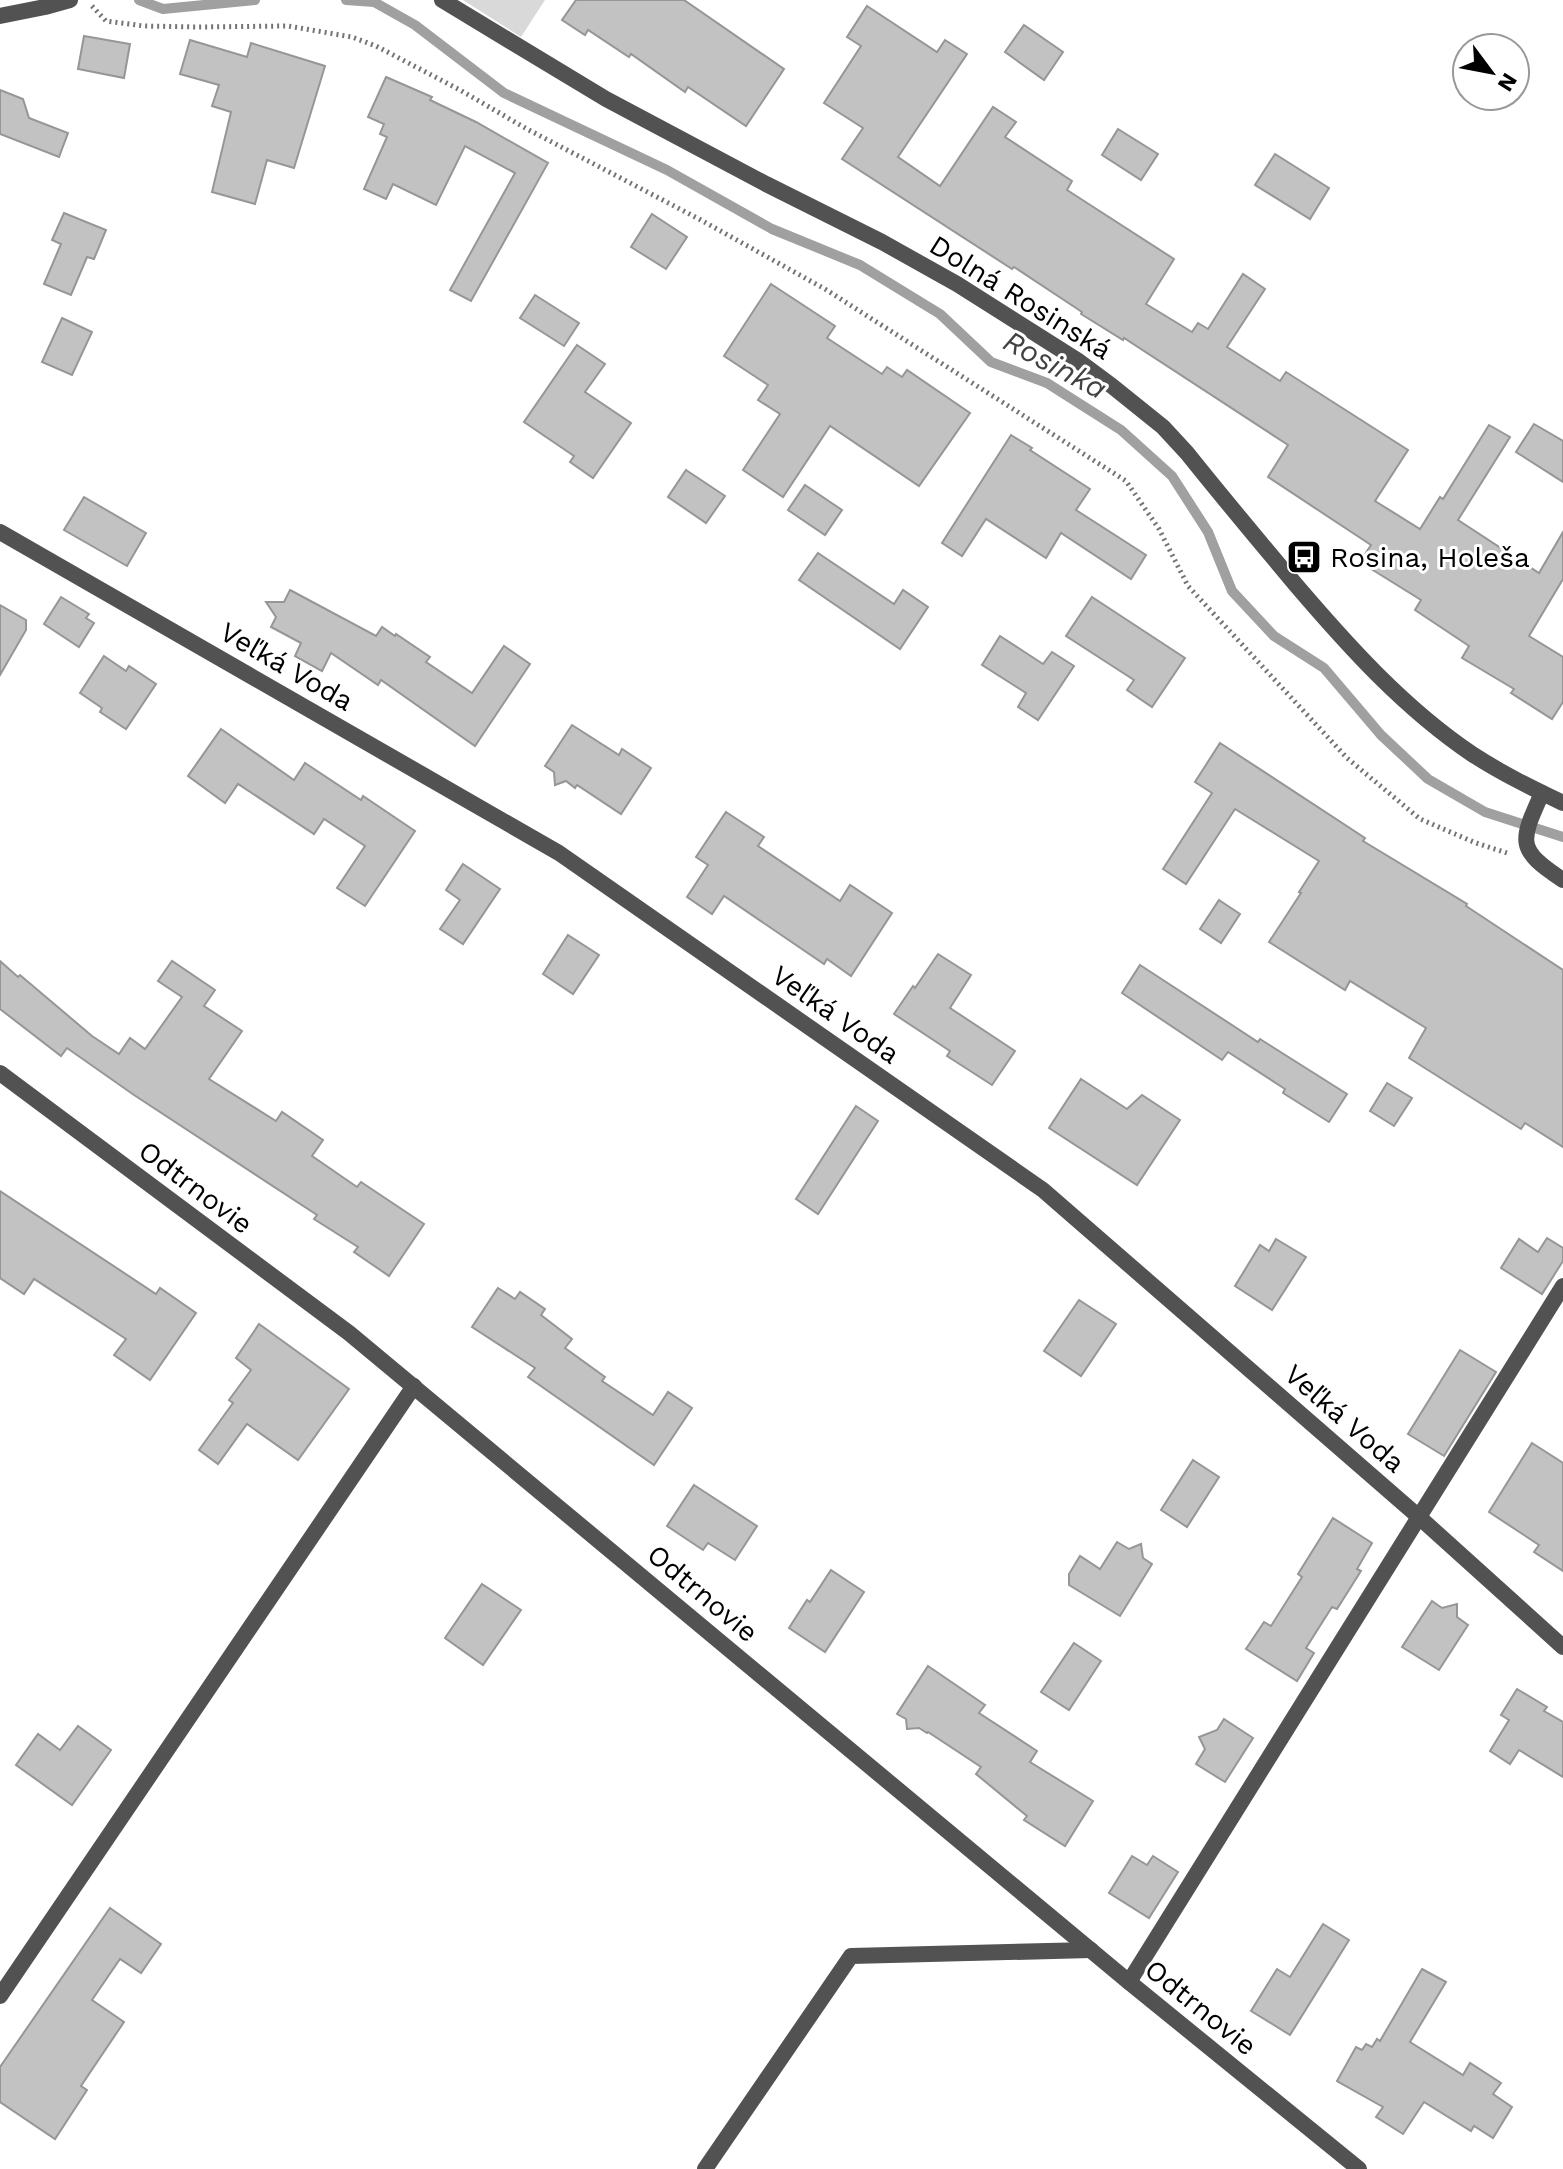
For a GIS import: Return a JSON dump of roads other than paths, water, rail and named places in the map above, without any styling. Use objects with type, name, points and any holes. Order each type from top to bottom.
[{"type":"street","points":[[0,16],[70,0]]},
{"type":"street","name":"Dolná Rosinská","points":[[442,0],[606,99],[920,262],[1112,386],[1163,427],[1368,667],[1471,753],[1507,776],[1563,803]]},
{"type":"street","name":"Veľká Voda","points":[[0,532],[572,862],[1043,1190],[1419,1517],[1563,1647]]},
{"type":"street","points":[[1542,793],[1528,834],[1532,858],[1563,880]]},
{"type":"street","name":"Odtrnovie","points":[[0,1073],[336,1323],[1356,2168]]},
{"type":"street","points":[[1129,1982],[1563,1286]]},
{"type":"street","points":[[0,1996],[414,1386]]},
{"type":"street","points":[[705,2169],[851,1956],[1091,1950]]},
{"type":"waterway","name":"Rosinka","points":[[139,0],[163,9],[255,0]]},
{"type":"waterway","name":"Rosinka","points":[[346,0],[374,2],[415,25],[504,93],[667,170],[772,229],[860,265],[940,314],[991,362],[1047,383],[1121,430],[1172,476],[1208,532],[1232,591],[1274,636],[1324,668],[1381,735],[1428,779],[1485,812],[1563,837]]},
{"type":"place","name":"Rosina, Holeša","points":[[1304,557]]}]
